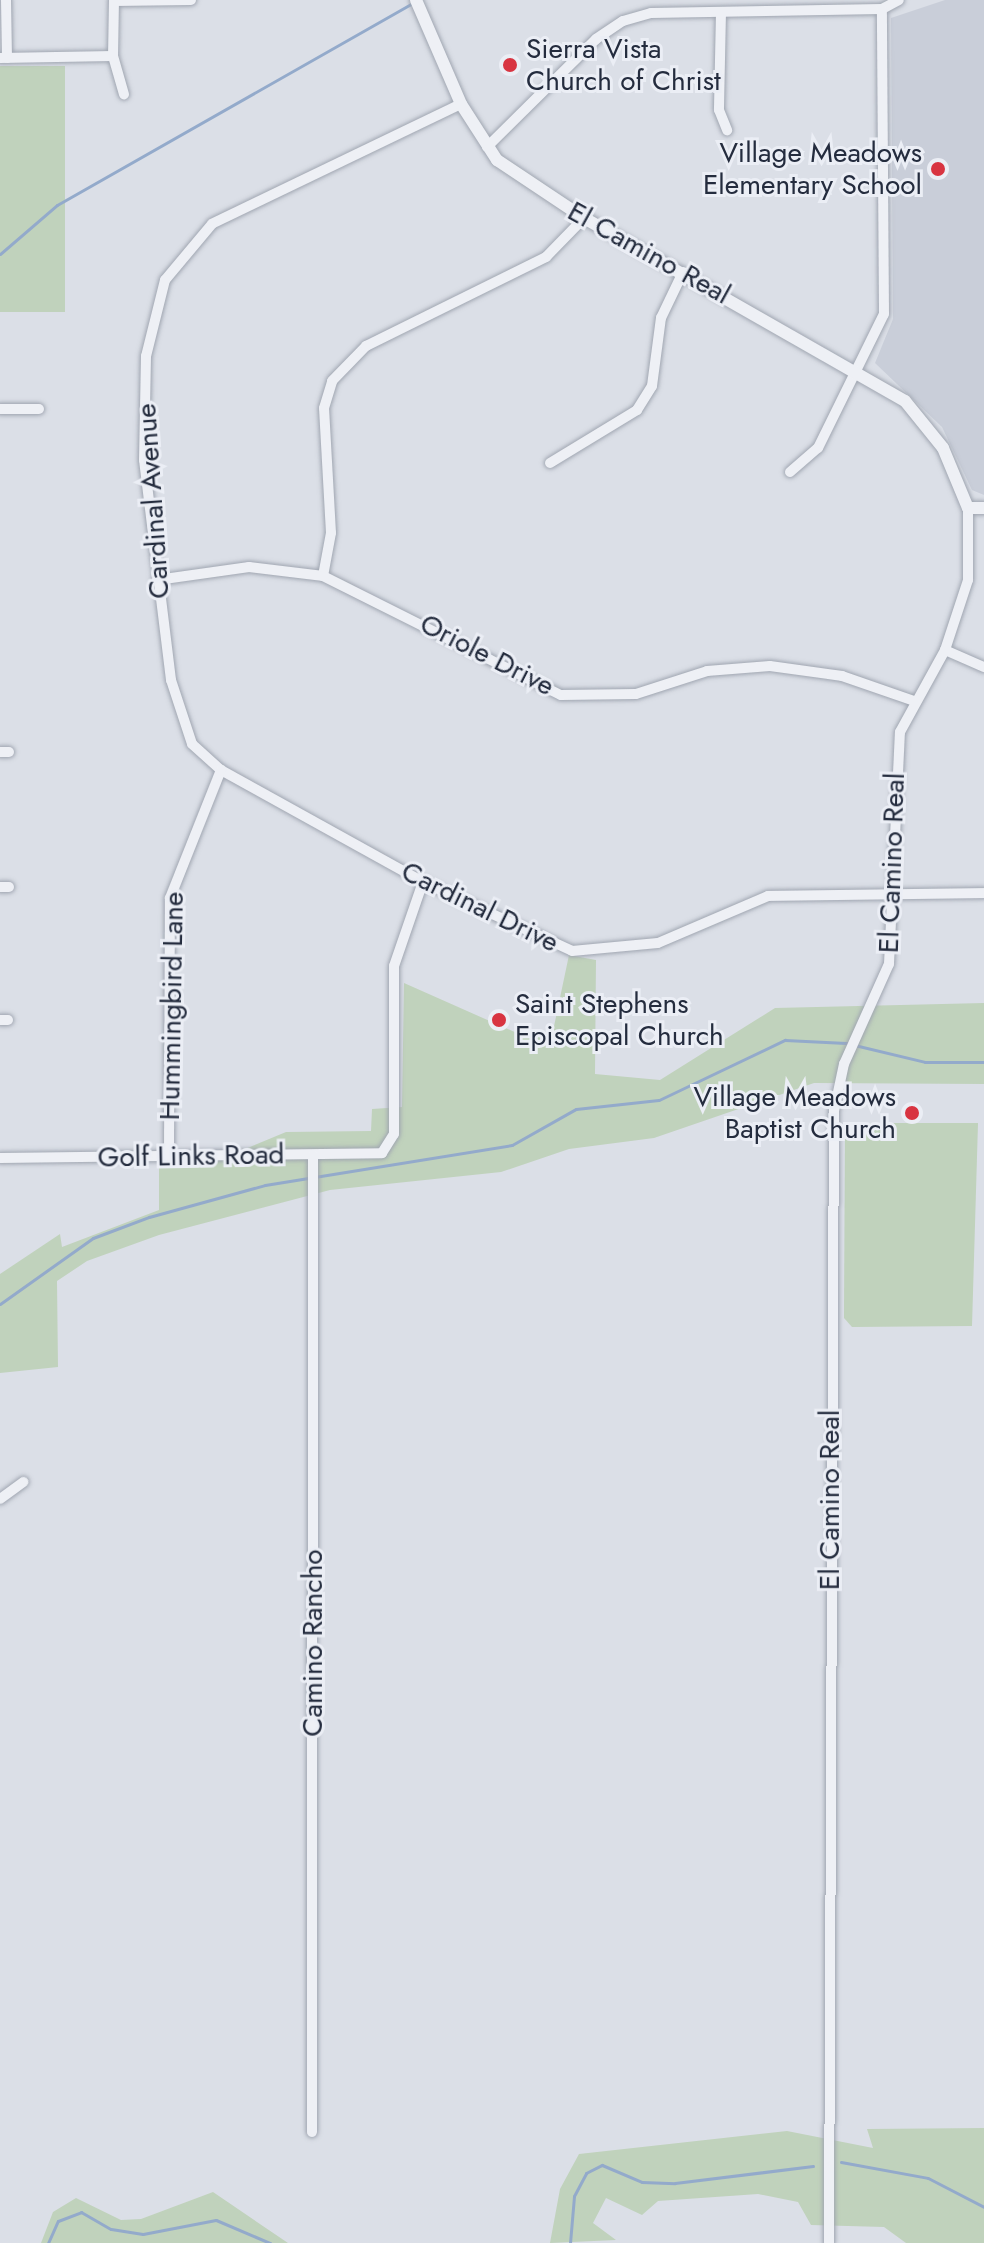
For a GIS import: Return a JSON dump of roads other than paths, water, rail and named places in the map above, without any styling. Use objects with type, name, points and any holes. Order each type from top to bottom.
[{"type":"street","points":[[6,0],[3,58],[113,56]]},
{"type":"street","points":[[124,94],[113,56],[114,1],[191,0]]},
{"type":"street","name":"El Camino Real","points":[[416,0],[461,104],[487,147],[512,173],[584,218],[859,371],[924,420],[968,508],[968,580],[945,650],[914,701],[895,771],[895,892],[889,964],[853,1048],[834,1111],[829,2243]]},
{"type":"street","points":[[487,147],[596,39],[623,21],[721,12],[882,9],[899,0]]},
{"type":"street","points":[[790,472],[818,448],[859,371],[884,314],[882,9]]},
{"type":"street","points":[[721,12],[719,110],[727,130]]},
{"type":"street","name":"Cardinal Avenue","points":[[221,770],[183,728],[157,580],[144,460],[146,356],[165,280],[212,224],[461,104]]},
{"type":"street","points":[[323,576],[331,533],[324,408],[332,381],[366,346],[546,257],[584,218]]},
{"type":"street","points":[[550,463],[637,410],[652,386],[661,318],[683,272]]},
{"type":"street","points":[[0,409],[39,409]]},
{"type":"street","points":[[968,508],[984,508]]},
{"type":"street","name":"Oriole Drive","points":[[157,580],[249,567],[323,576],[561,695],[636,694],[707,671],[770,666],[842,676],[914,701]]},
{"type":"street","points":[[945,650],[984,667]]},
{"type":"street","name":"Cardinal Drive","points":[[221,770],[423,882],[551,946],[598,952],[658,943],[768,896],[984,893]]},
{"type":"street","name":"Hummingbird Lane","points":[[169,1156],[170,898],[221,770]]},
{"type":"street","name":"Golf Links Road","points":[[0,1158],[382,1153],[394,1134],[394,966],[423,882]]},
{"type":"street","name":"Camino Rancho","points":[[312,2132],[313,1155]]},
{"type":"street","points":[[0,1499],[23,1482]]},
{"type":"waterway","points":[[0,254],[57,205],[412,3]]},
{"type":"waterway","points":[[0,1304],[93,1238],[149,1217],[265,1185],[512,1145],[576,1109],[659,1100],[785,1040],[846,1043],[925,1062],[984,1062]]},
{"type":"waterway","points":[[841,2162],[928,2178],[984,2207]]},
{"type":"waterway","points":[[570,2243],[574,2196],[586,2173],[602,2165],[642,2182],[675,2183],[813,2166]]},
{"type":"waterway","points":[[48,2243],[58,2221],[81,2212],[111,2229],[143,2234],[216,2220],[270,2243]]},
{"type":"place","name":"Sierra Vista Church of Christ","points":[[510,65]]},
{"type":"place","name":"Village Meadows Elementary School","points":[[938,169]]},
{"type":"place","name":"Saint Stephens Episcopal Church","points":[[499,1020]]},
{"type":"place","name":"Village Meadows Baptist Church","points":[[912,1113]]}]
